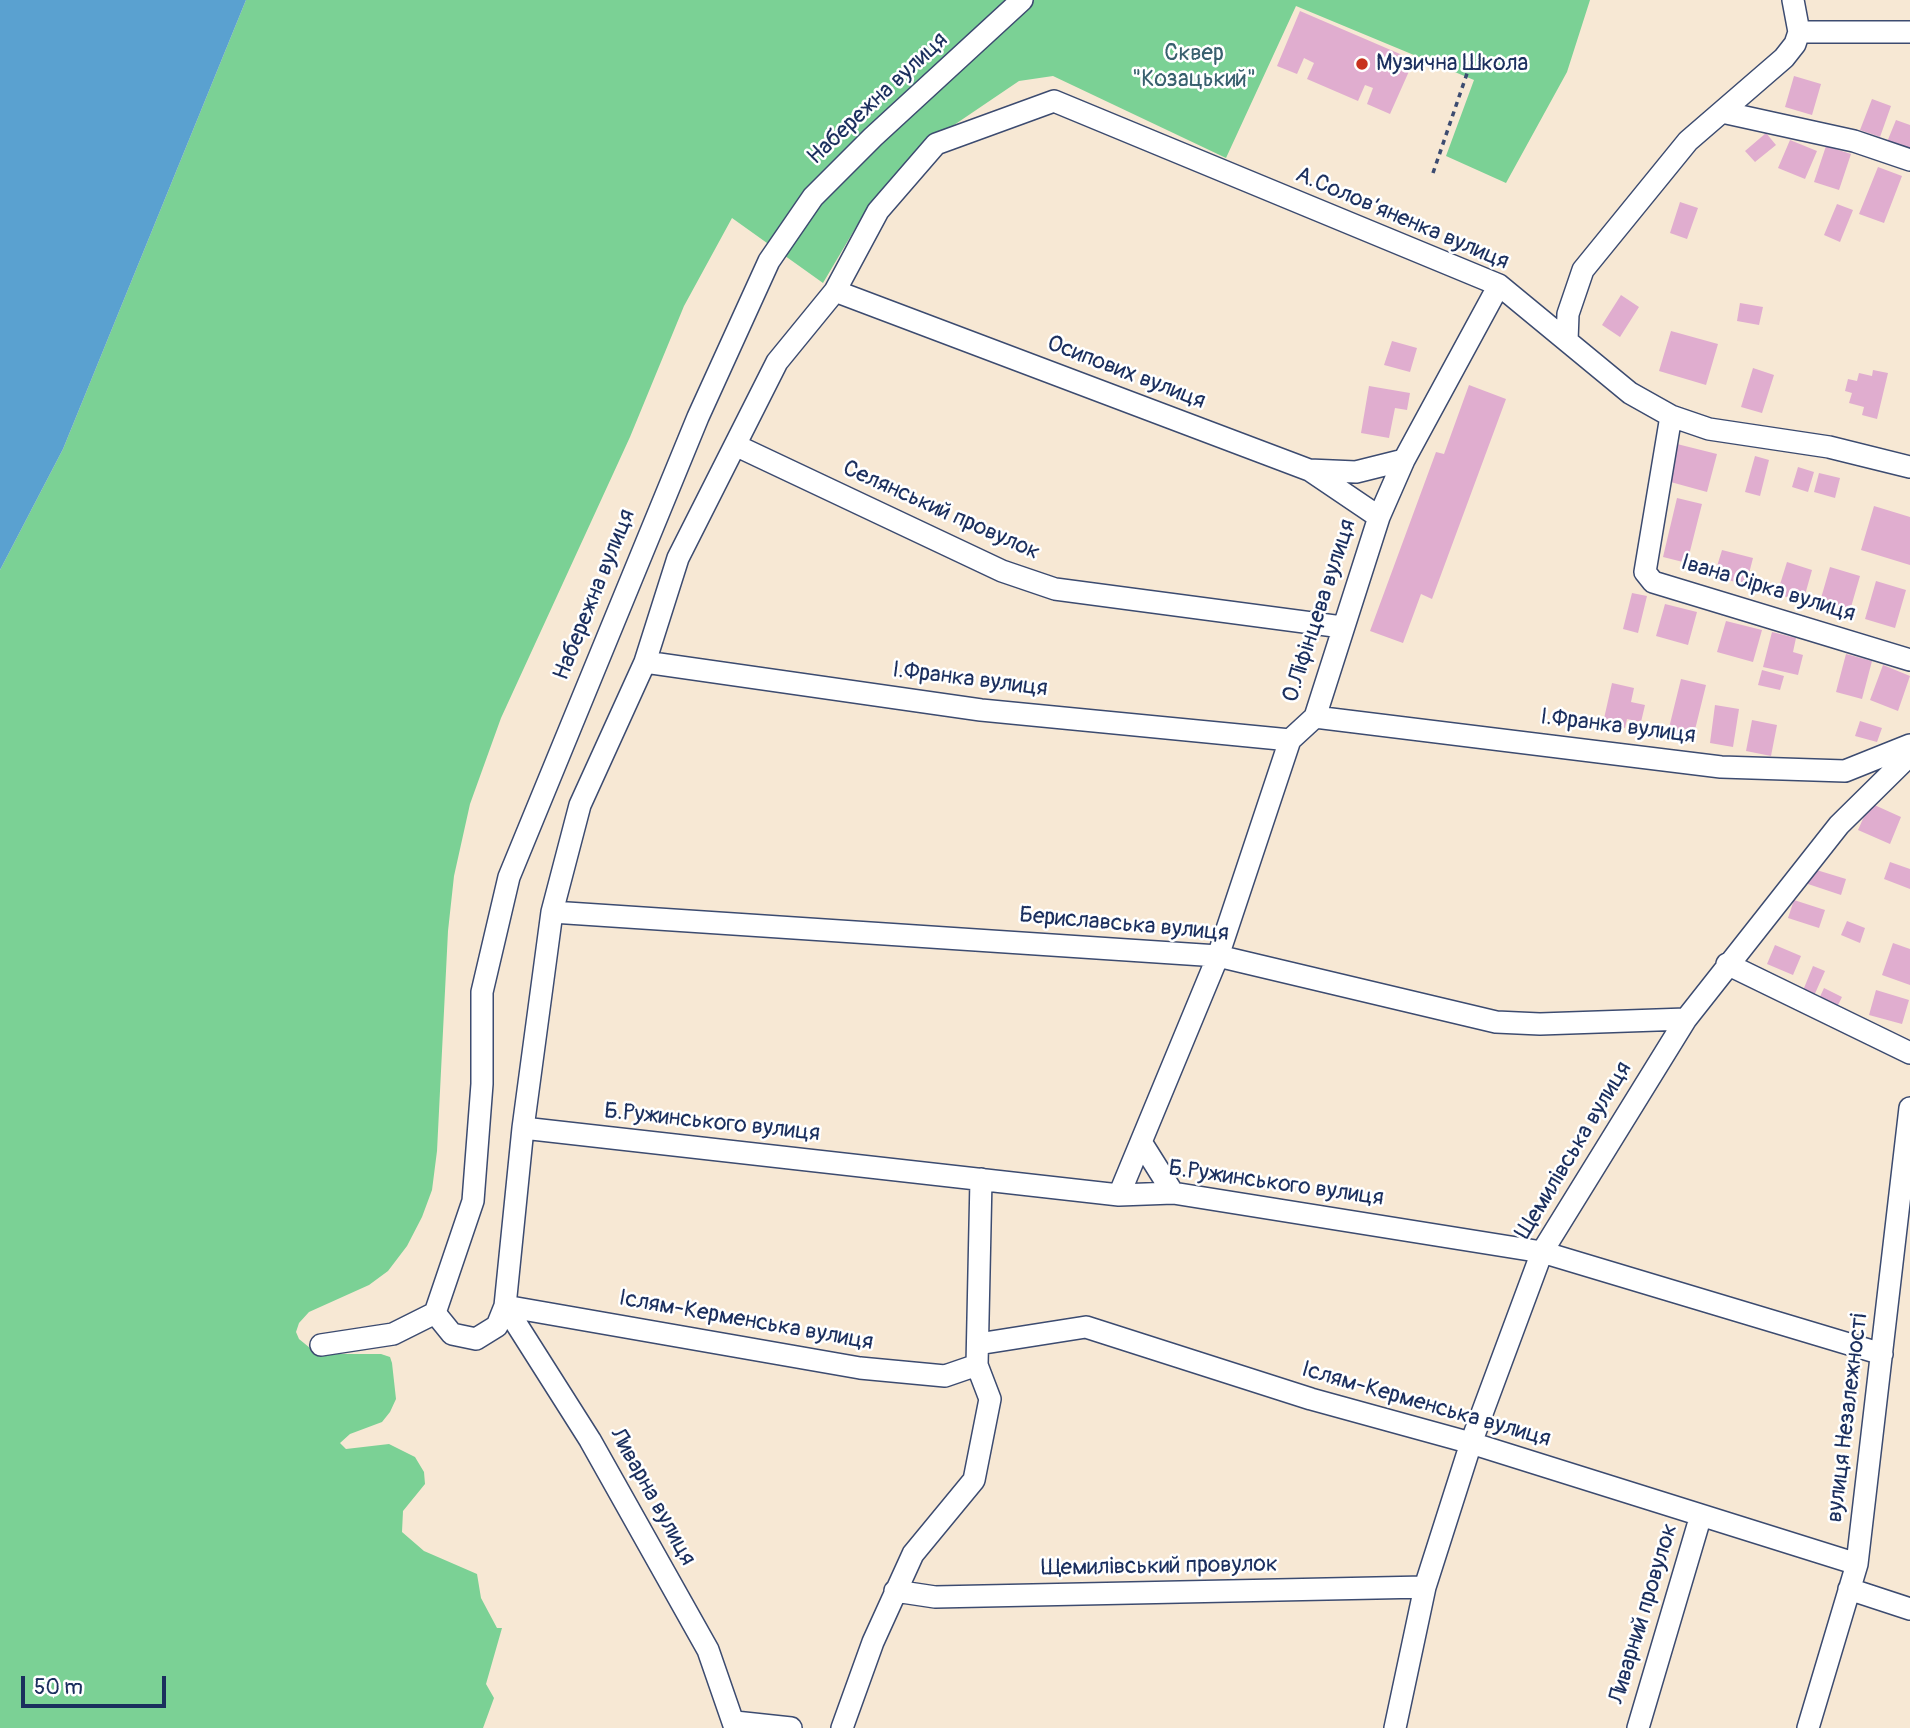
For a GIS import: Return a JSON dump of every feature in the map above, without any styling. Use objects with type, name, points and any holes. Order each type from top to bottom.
[{"type":"street","name":"Набережна вулиця","points":[[435,1313],[473,1201],[482,1084],[482,992],[509,877],[698,417],[769,261],[813,197],[873,137],[1022,0]]},
{"type":"street","points":[[1567,341],[1568,314],[1583,270],[1688,141],[1784,58],[1799,32],[1793,0]]},
{"type":"street","points":[[1799,32],[1910,32]]},
{"type":"street","name":"А.Солов’яненка вулиця","points":[[835,291],[878,211],[936,144],[1054,101],[1499,285],[1630,393],[1671,416],[1709,429],[1829,447],[1910,467]]},
{"type":"street","points":[[1722,112],[1854,141],[1910,160]]},
{"type":"street","name":"О.Ліфінцева вулиця","points":[[1119,1195],[1218,956],[1290,740],[1315,717],[1379,517],[1404,460],[1499,285]]},
{"type":"street","points":[[321,1345],[393,1334],[435,1313],[452,1334],[476,1339],[497,1326],[505,1306],[523,1128],[552,912],[580,805],[645,662],[678,558],[778,362],[835,291]]},
{"type":"street","name":"Осипових вулиця","points":[[835,291],[1310,470],[1356,472],[1404,460]]},
{"type":"street","name":"Івана Сірка вулиця","points":[[1671,416],[1645,572],[1653,582],[1910,660]]},
{"type":"street","name":"Селянський провулок","points":[[735,445],[1002,571],[1055,589],[1342,628]]},
{"type":"street","points":[[1310,470],[1379,517]]},
{"type":"street","name":"І.Франка вулиця","points":[[645,662],[981,710],[1290,740]]},
{"type":"street","name":"І.Франка вулиця","points":[[1315,717],[1721,767],[1845,771],[1910,745]]},
{"type":"street","name":"Щемилівська вулиця","points":[[1395,1728],[1425,1587],[1471,1443],[1542,1252],[1685,1019],[1839,825],[1910,755]]},
{"type":"street","name":"Бериславська вулиця","points":[[552,912],[1218,956],[1496,1021],[1540,1024],[1685,1019]]},
{"type":"street","points":[[1727,964],[1910,1053]]},
{"type":"street","name":"вулиця Незалежності","points":[[1808,1728],[1857,1564],[1910,1108]]},
{"type":"street","name":"Б.Ружинського вулиця","points":[[523,1128],[1119,1195],[1173,1193],[1542,1252],[1882,1354]]},
{"type":"street","points":[[1141,1142],[1173,1193]]},
{"type":"street","points":[[842,1728],[895,1591],[914,1554],[974,1480],[990,1399],[978,1354],[981,1180]]},
{"type":"street","name":"Іслям-Керменська вулиця","points":[[505,1306],[860,1368],[946,1376],[978,1354],[1086,1327],[1311,1399],[1471,1443],[1857,1564]]},
{"type":"street","name":"Ливарна вулиця","points":[[505,1306],[590,1440],[708,1650],[735,1725],[791,1728]]},
{"type":"street","name":"Ливарний провулок","points":[[1638,1728],[1701,1515]]},
{"type":"street","name":"Щемилівський провулок","points":[[895,1591],[935,1597],[1425,1587]]},
{"type":"street","points":[[1849,1589],[1910,1609]]},
{"type":"path","points":[[1433,173],[1474,53]]},
{"type":"green space","name":"Сквер \"Козацький\"","points":[[246,0],[1590,0],[1567,72],[1506,183],[1446,156],[1474,80],[1296,6],[1226,158],[1053,76],[1019,81],[923,146],[869,205],[823,283],[732,218],[684,306],[630,437],[501,718],[470,804],[454,876],[448,931],[437,1151],[432,1190],[422,1217],[407,1246],[388,1271],[369,1285],[309,1312],[299,1323],[296,1332],[299,1339],[310,1348],[325,1354],[381,1354],[390,1357],[396,1399],[390,1412],[382,1422],[350,1434],[340,1443],[346,1449],[389,1444],[415,1457],[424,1472],[425,1484],[403,1511],[402,1532],[424,1551],[477,1574],[481,1598],[497,1628],[502,1628],[486,1684],[494,1698],[483,1728],[0,1728],[0,570],[63,449]]},
{"type":"water","points":[[0,0],[246,0],[63,449],[0,570]]},
{"type":"building","name":"Музична Школа","points":[[1300,11],[1414,60],[1390,114],[1367,104],[1373,88],[1365,85],[1358,101],[1307,79],[1314,63],[1304,58],[1297,74],[1277,66]]},
{"type":"building","points":[[1794,76],[1821,84],[1812,115],[1785,107]]},
{"type":"building","points":[[1872,99],[1891,106],[1880,137],[1860,130]]},
{"type":"building","points":[[1896,120],[1910,125],[1910,151],[1887,142]]},
{"type":"building","points":[[1766,133],[1776,145],[1755,162],[1745,151]]},
{"type":"building","points":[[1790,140],[1817,151],[1805,179],[1778,168]]},
{"type":"building","points":[[1826,146],[1851,154],[1839,190],[1814,182]]},
{"type":"building","points":[[1878,167],[1902,176],[1884,223],[1859,214]]},
{"type":"building","points":[[1680,202],[1698,208],[1687,239],[1670,233]]},
{"type":"building","points":[[1837,204],[1853,210],[1840,242],[1824,235]]},
{"type":"building","points":[[1621,295],[1639,307],[1620,337],[1602,325]]},
{"type":"building","points":[[1740,303],[1763,307],[1759,325],[1737,321]]},
{"type":"building","points":[[1671,331],[1718,344],[1706,385],[1659,371]]},
{"type":"building","points":[[1392,341],[1417,348],[1410,372],[1384,365]]},
{"type":"building","points":[[1753,368],[1774,375],[1762,413],[1741,407]]},
{"type":"building","points":[[1873,370],[1888,373],[1877,419],[1862,415],[1864,407],[1849,403],[1852,393],[1845,391],[1848,379],[1857,381],[1859,373],[1872,376]]},
{"type":"building","points":[[1469,385],[1506,399],[1432,599],[1421,594],[1403,643],[1370,631],[1436,452],[1444,454]]},
{"type":"building","points":[[1369,386],[1410,393],[1407,410],[1395,408],[1389,438],[1361,433]]},
{"type":"building","points":[[1677,444],[1717,454],[1707,492],[1667,481]]},
{"type":"building","points":[[1755,456],[1769,460],[1760,496],[1745,492]]},
{"type":"building","points":[[1798,467],[1814,472],[1808,492],[1792,487]]},
{"type":"building","points":[[1819,473],[1840,478],[1835,498],[1814,492]]},
{"type":"building","points":[[1677,498],[1702,504],[1687,563],[1663,557]]},
{"type":"building","points":[[1874,506],[1910,517],[1910,565],[1861,550]]},
{"type":"building","points":[[1722,550],[1753,558],[1746,585],[1714,576]]},
{"type":"building","points":[[1787,562],[1812,570],[1803,602],[1777,594]]},
{"type":"building","points":[[1830,567],[1860,576],[1849,614],[1819,605]]},
{"type":"building","points":[[1876,581],[1906,590],[1895,628],[1865,619]]},
{"type":"building","points":[[1632,593],[1647,596],[1638,633],[1623,629]]},
{"type":"building","points":[[1665,604],[1697,612],[1688,645],[1656,636]]},
{"type":"building","points":[[1726,621],[1762,630],[1753,662],[1717,652]]},
{"type":"building","points":[[1772,632],[1796,638],[1793,652],[1803,655],[1798,675],[1763,667]]},
{"type":"building","points":[[1846,654],[1872,661],[1862,699],[1836,692]]},
{"type":"building","points":[[1883,665],[1910,676],[1898,711],[1870,700]]},
{"type":"building","points":[[1762,670],[1784,676],[1780,690],[1758,685]]},
{"type":"building","points":[[1681,679],[1706,685],[1692,742],[1667,736]]},
{"type":"building","points":[[1612,683],[1634,688],[1631,702],[1645,705],[1641,722],[1627,719],[1625,728],[1603,723]]},
{"type":"building","points":[[1715,705],[1739,709],[1733,747],[1710,743]]},
{"type":"building","points":[[1752,720],[1777,725],[1771,756],[1746,751]]},
{"type":"building","points":[[1860,721],[1882,728],[1877,742],[1855,736]]},
{"type":"building","points":[[1870,803],[1901,817],[1890,844],[1858,830]]},
{"type":"building","points":[[1890,862],[1910,869],[1910,889],[1884,879]]},
{"type":"building","points":[[1810,868],[1846,879],[1841,895],[1805,883]]},
{"type":"building","points":[[1794,900],[1825,910],[1819,928],[1788,918]]},
{"type":"building","points":[[1847,921],[1865,928],[1860,943],[1841,935]]},
{"type":"building","points":[[1893,943],[1910,949],[1910,985],[1882,975]]},
{"type":"building","points":[[1775,945],[1801,956],[1793,975],[1767,964]]},
{"type":"building","points":[[1813,966],[1825,971],[1813,998],[1802,993]]},
{"type":"building","points":[[1824,988],[1842,997],[1836,1009],[1818,1001]]},
{"type":"building","points":[[1876,990],[1909,1000],[1902,1024],[1869,1015]]},
{"type":"place","name":"Музична Школа","points":[[1362,64]]}]
